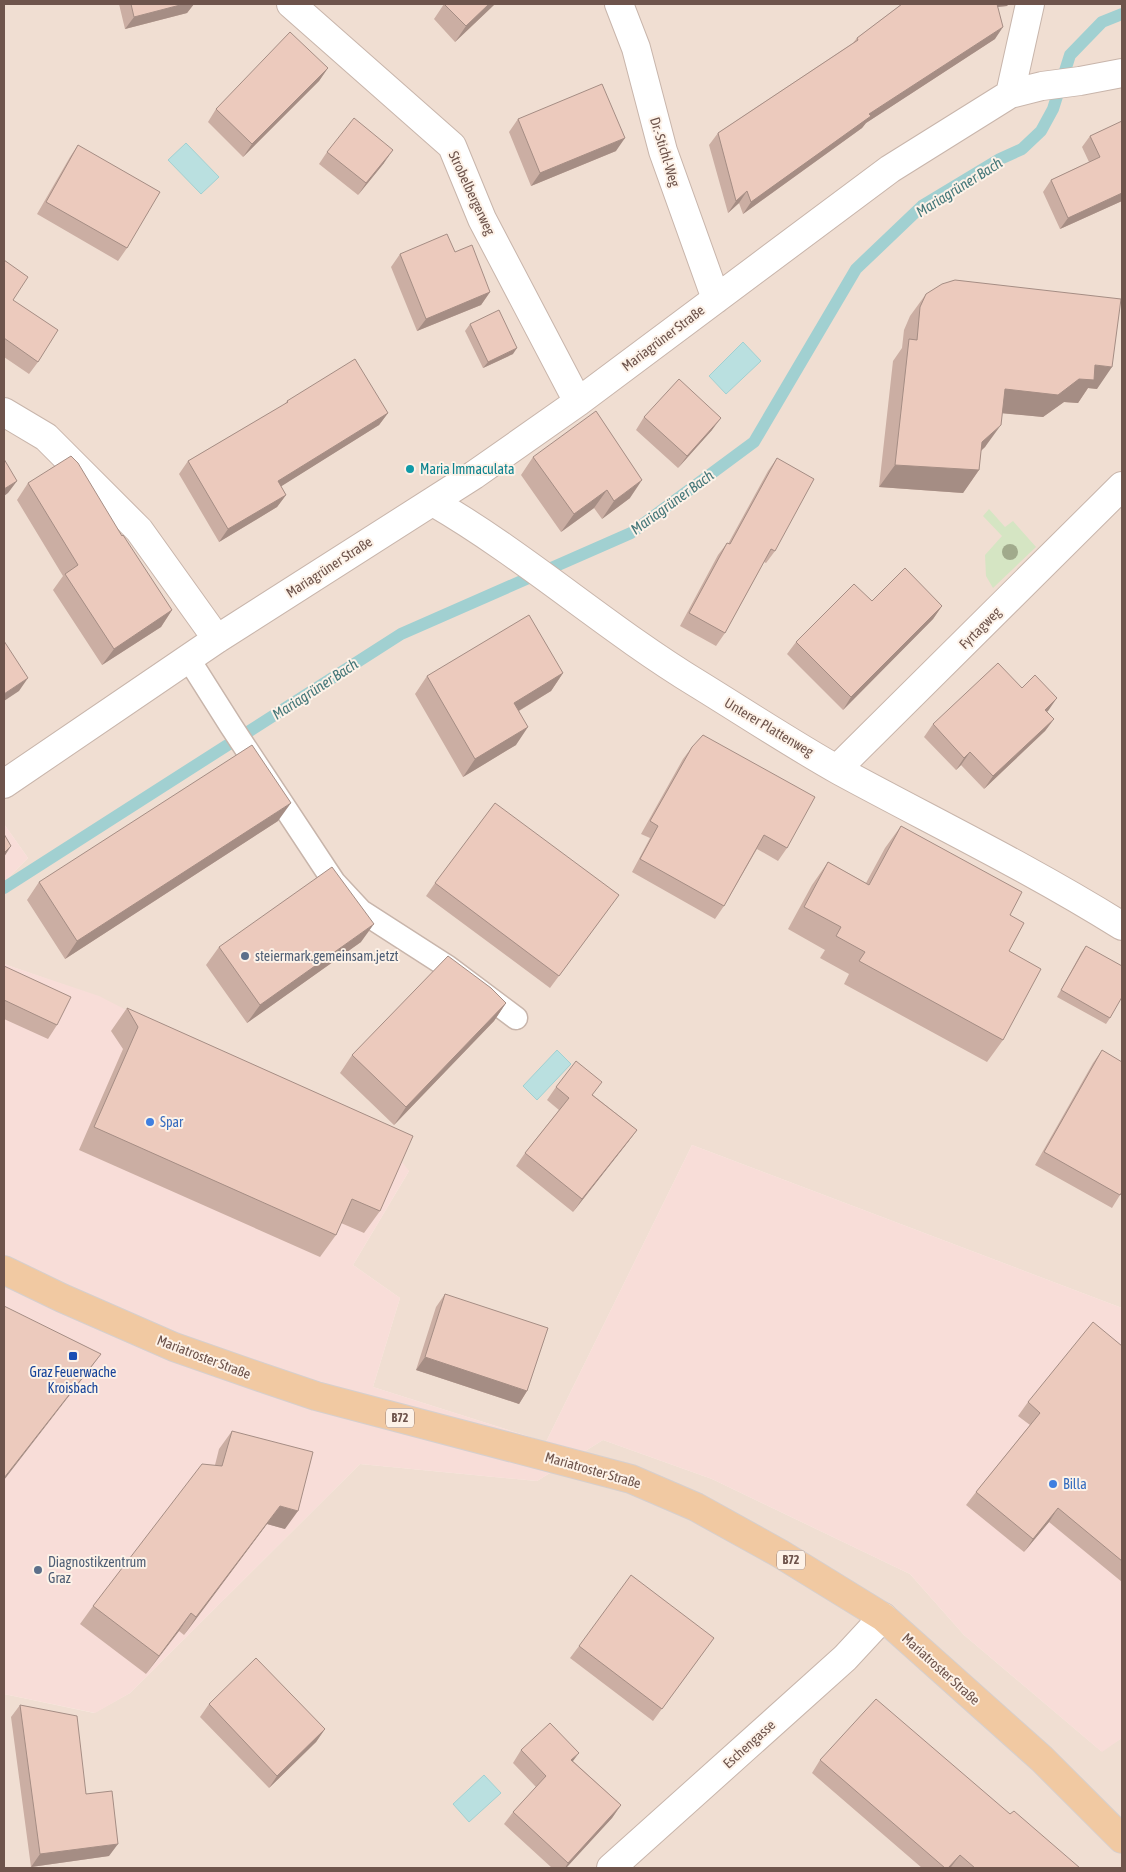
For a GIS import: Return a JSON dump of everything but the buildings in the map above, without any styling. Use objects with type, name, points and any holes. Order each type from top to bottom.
[{"type":"main road","name":"Mariatroster Straße","points":[[4,1270],[62,1298],[174,1346],[260,1377],[316,1396],[631,1479],[696,1508],[823,1579],[883,1617],[1042,1759],[1122,1839]]},
{"type":"street","name":"Strobelbergerweg","points":[[291,4],[452,146],[482,219],[578,402]]},
{"type":"street","name":"Dr.-Stichl-Weg","points":[[619,4],[636,48],[663,151],[716,298]]},
{"type":"street","points":[[1010,94],[1030,4]]},
{"type":"street","name":"Mariagrüner Straße","points":[[4,784],[188,658],[474,475],[578,402],[890,169],[1010,94],[1042,86],[1122,73]]},
{"type":"street","points":[[4,412],[46,438],[139,530],[217,639]]},
{"type":"street","name":"Fyrtagweg","points":[[838,769],[1122,486]]},
{"type":"street","name":"Unterer Plattenweg","points":[[433,502],[521,559],[695,683],[838,769],[1078,898],[1122,926]]},
{"type":"street","name":"Eschengasse","points":[[611,1868],[845,1658],[883,1617]]},
{"type":"lane","points":[[188,658],[334,882],[361,912],[448,968],[516,1018]]},
{"type":"shaded area","points":[[4,4],[1122,4],[1122,1308],[692,1145],[546,1442],[373,1387],[400,1298],[353,1265],[409,1171],[99,997],[4,964],[4,882],[28,858],[4,824]]},
{"type":"shaded area","points":[[4,824],[28,858],[4,882]]},
{"type":"shaded area","points":[[4,964],[99,996],[389,1145],[409,1171],[353,1265],[400,1298],[373,1387],[546,1442],[692,1145],[1122,1308],[1122,1738],[1102,1752],[964,1635],[910,1574],[712,1479],[603,1440],[537,1481],[360,1464],[130,1693],[95,1713],[4,1694]]},
{"type":"shaded area","points":[[603,1440],[712,1479],[910,1574],[964,1635],[1101,1751],[1122,1738],[1122,1868],[4,1868],[4,1694],[94,1713],[130,1693],[360,1464],[537,1481]]},
{"type":"green space","points":[[989,509],[1005,527],[1013,521],[1036,547],[993,588],[986,576],[985,555],[1002,536],[983,516]]},
{"type":"water","points":[[186,143],[219,177],[201,194],[168,160]]},
{"type":"water","points":[[743,342],[761,361],[726,394],[709,376]]},
{"type":"water","points":[[557,1050],[571,1064],[537,1100],[523,1086]]},
{"type":"water","points":[[484,1775],[501,1793],[469,1822],[453,1804]]},
{"type":"waterway","name":"Mariagrüner Bach","points":[[4,888],[401,634],[631,533],[754,442],[856,269],[922,206],[1000,159],[1022,149],[1041,131],[1053,109],[1070,55],[1102,22],[1122,14]]},
{"type":"place","name":"Maria Immaculata","points":[[410,469]]},
{"type":"place","name":"steiermark.gemeinsam.jetzt","points":[[245,956]]},
{"type":"place","name":"Spar","points":[[150,1122]]},
{"type":"place","name":"Graz Feuerwache Kroisbach","points":[[73,1356]]},
{"type":"place","name":"Billa","points":[[1053,1484]]},
{"type":"place","name":"Diagnostikzentrum Graz","points":[[38,1570]]}]
